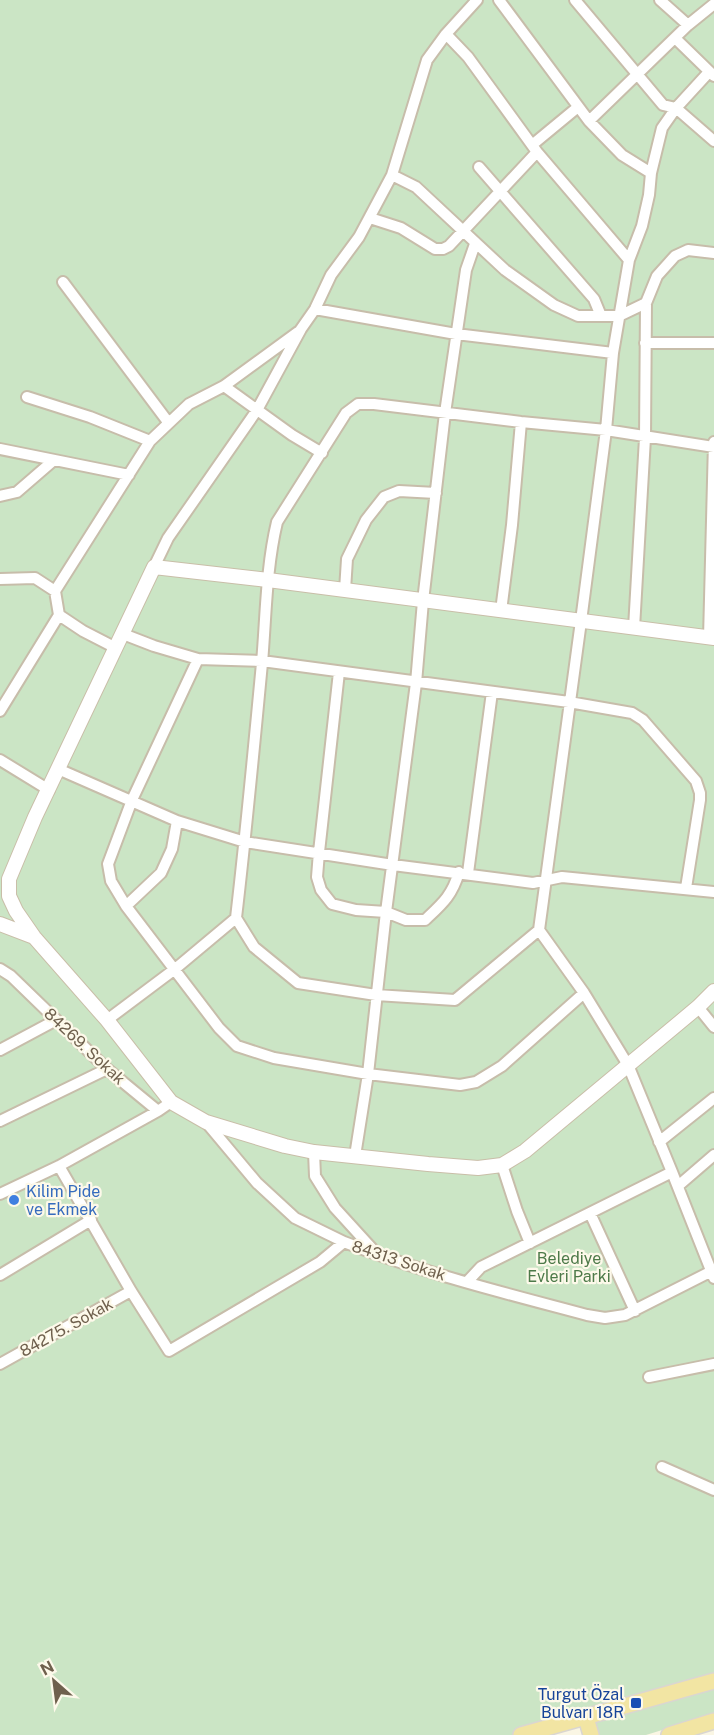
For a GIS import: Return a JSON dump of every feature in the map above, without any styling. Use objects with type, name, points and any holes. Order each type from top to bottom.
[{"type":"main road","points":[[521,1735],[714,1681]]},
{"type":"main road","points":[[584,1717],[591,1735]]},
{"type":"main road","points":[[669,1735],[714,1721]]},
{"type":"street","points":[[477,0],[446,34],[427,60],[392,175],[370,218],[331,275],[315,309],[301,329],[257,410],[168,538],[35,817],[9,879],[9,896],[16,911],[34,937],[107,1020],[171,1102],[206,1122],[285,1146],[314,1152],[478,1168],[502,1165],[525,1151],[698,1007],[714,991]]},
{"type":"street","points":[[499,0],[589,122],[622,155],[651,173]]},
{"type":"street","points":[[575,0],[663,105],[675,108],[714,141]]},
{"type":"street","points":[[660,0],[688,25]]},
{"type":"street","points":[[589,122],[688,25],[714,4]]},
{"type":"street","points":[[446,34],[468,57],[535,149],[629,260]]},
{"type":"street","points":[[675,38],[712,74],[675,108],[662,128],[642,226],[629,260],[613,353],[606,430],[539,930],[584,993],[628,1065],[713,1273]]},
{"type":"street","points":[[370,218],[401,228],[435,249],[449,246],[535,149],[578,107]]},
{"type":"street","points":[[479,166],[594,298],[602,316]]},
{"type":"street","points":[[392,175],[416,187],[505,270],[554,305],[579,316],[619,316],[646,303]]},
{"type":"street","points":[[355,1156],[368,1074],[386,912],[416,683],[445,413],[466,270],[475,244]]},
{"type":"street","points":[[634,628],[645,438],[646,303],[657,276],[675,256],[688,250],[714,253]]},
{"type":"street","points":[[63,282],[168,422]]},
{"type":"street","points":[[315,309],[456,334],[613,353]]},
{"type":"street","points":[[0,711],[59,615],[55,591],[150,441],[189,404],[224,386],[301,329]]},
{"type":"street","points":[[645,344],[714,343]]},
{"type":"street","points":[[224,386],[322,453]]},
{"type":"street","points":[[27,397],[90,417],[150,441]]},
{"type":"street","points":[[539,930],[455,1000],[376,995],[298,983],[254,947],[236,918],[268,580],[273,539],[278,522],[346,413],[358,404],[606,430],[645,438],[714,447]]},
{"type":"street","points":[[501,611],[512,525],[521,422]]},
{"type":"street","points":[[154,567],[712,638],[714,442]]},
{"type":"street","points":[[0,449],[34,454],[129,475]]},
{"type":"street","points":[[0,496],[17,492],[54,460]]},
{"type":"street","points":[[345,590],[347,559],[366,520],[384,497],[399,492],[436,493]]},
{"type":"street","points":[[0,579],[35,578],[55,591]]},
{"type":"street","points":[[59,615],[83,631],[116,648]]},
{"type":"street","points":[[123,634],[198,659],[262,661],[569,702],[625,711],[638,716],[696,781],[700,793],[686,888]]},
{"type":"street","points":[[198,659],[132,800],[108,864],[111,881],[126,906],[219,1028],[237,1046],[274,1058],[368,1074],[460,1085],[476,1082],[502,1066],[584,993]]},
{"type":"street","points":[[339,672],[317,877],[321,890],[332,904],[356,910],[386,912],[406,920],[425,920],[446,901],[463,873],[492,692]]},
{"type":"street","points":[[0,760],[49,790]]},
{"type":"street","points":[[58,770],[177,821],[245,842],[393,865],[533,883],[562,877],[714,892]]},
{"type":"street","points":[[126,906],[161,873],[172,849],[177,821]]},
{"type":"street","points":[[107,1020],[175,969],[236,918]]},
{"type":"street","points":[[0,924],[34,937]]},
{"type":"street","name":"84269. Sokak","points":[[0,969],[11,976],[107,1068],[158,1111]]},
{"type":"street","points":[[0,984],[11,976]]},
{"type":"street","points":[[698,1007],[714,1027]]},
{"type":"street","points":[[0,1050],[56,1020]]},
{"type":"street","points":[[0,1121],[107,1068]]},
{"type":"street","points":[[659,1142],[714,1098]]},
{"type":"street","points":[[0,1194],[59,1166],[171,1102]]},
{"type":"street","points":[[206,1122],[257,1183],[295,1218],[344,1242]]},
{"type":"street","points":[[314,1152],[315,1176],[335,1208],[379,1256]]},
{"type":"street","points":[[678,1186],[714,1155]]},
{"type":"street","points":[[502,1165],[530,1243]]},
{"type":"street","points":[[59,1166],[131,1291]]},
{"type":"street","points":[[467,1282],[481,1267],[672,1172]]},
{"type":"street","points":[[590,1213],[635,1311]]},
{"type":"street","points":[[0,1275],[91,1220]]},
{"type":"street","name":"84313 Sokak","points":[[131,1291],[169,1351],[320,1262],[344,1242],[379,1256],[596,1317],[615,1318],[635,1311],[713,1273]]},
{"type":"street","name":"84275. Sokak","points":[[0,1364],[131,1291]]},
{"type":"street","points":[[649,1377],[714,1364]]},
{"type":"street","points":[[662,1467],[714,1490]]},
{"type":"green space","name":"Belediye Evleri Parki","points":[[0,0],[714,0],[714,1673],[582,1713],[519,1735],[0,1735]]},
{"type":"green space","points":[[714,1688],[714,1714],[646,1735],[589,1735],[586,1723]]},
{"type":"place","name":"Kilim Pide ve Ekmek","points":[[14,1200]]},
{"type":"place","name":"Turgut Özal Bulvarı 18R","points":[[636,1703]]}]
